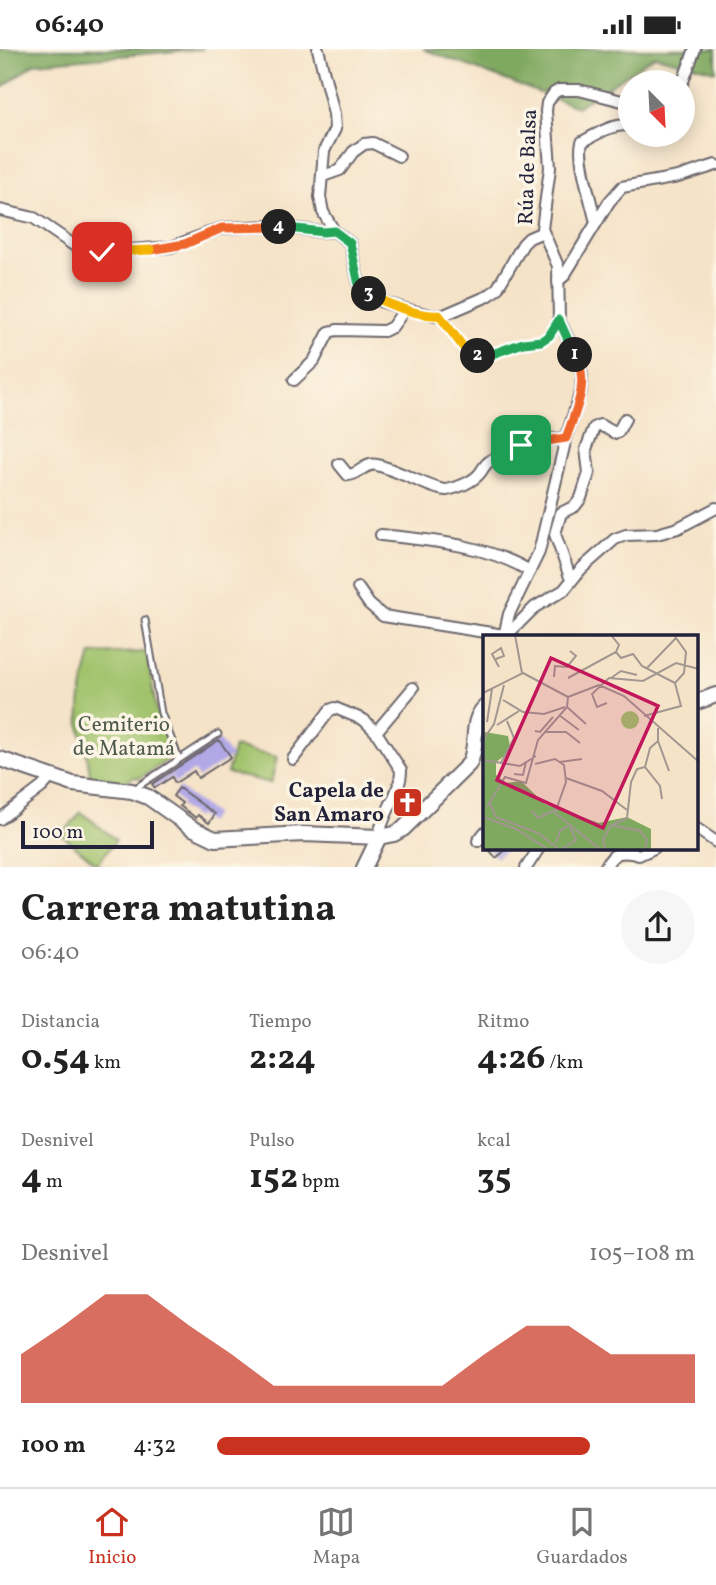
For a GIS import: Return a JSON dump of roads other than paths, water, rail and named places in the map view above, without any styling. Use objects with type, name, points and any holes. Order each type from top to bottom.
[{"type":"street","points":[[318,49],[334,114],[335,129],[324,151],[320,197],[323,212],[334,231],[350,243],[359,285],[380,301],[439,315],[488,296],[497,289],[523,244],[543,232]]},
{"type":"street","points":[[687,70],[695,49]]},
{"type":"street","name":"Rúa de Balsa","points":[[504,635],[509,614],[539,552],[566,438],[579,400],[582,376],[579,362],[559,320],[556,260],[542,225],[550,168],[546,111],[551,96],[559,90],[579,90],[618,100]]},
{"type":"street","points":[[596,223],[580,159],[581,146],[582,142],[618,126]]},
{"type":"street","points":[[323,176],[340,170],[364,144],[373,143],[399,156]]},
{"type":"street","points":[[558,281],[564,276],[596,223],[622,187],[678,177],[716,165]]},
{"type":"street","points":[[0,210],[34,218],[75,246],[102,252],[171,247],[222,228],[272,226],[334,231]]},
{"type":"street","points":[[294,380],[314,361],[329,332],[384,331],[392,327],[405,309]]},
{"type":"street","points":[[548,518],[575,506],[581,498],[589,473],[586,449],[594,428],[600,425],[615,433],[625,419]]},
{"type":"street","points":[[339,464],[348,474],[356,474],[365,466],[373,464],[409,475],[436,489],[448,489],[475,478],[489,461],[513,447],[566,438]]},
{"type":"street","points":[[506,635],[529,612],[564,590],[571,580],[621,536],[657,534],[678,528],[716,508]]},
{"type":"street","points":[[564,510],[555,534],[571,580]]},
{"type":"street","points":[[381,535],[476,548],[498,555],[530,571]]},
{"type":"street","points":[[358,588],[369,604],[383,616],[498,635]]},
{"type":"street","points":[[376,732],[413,688]]},
{"type":"street","points":[[698,702],[716,695]]},
{"type":"street","points":[[293,759],[330,710],[335,708],[364,720],[376,732],[401,770],[394,800],[364,867]]},
{"type":"street","points":[[0,759],[86,787],[132,791],[148,797],[192,828],[215,839],[303,834],[379,837],[403,829],[479,752],[476,721],[483,710]]},
{"type":"street","points":[[0,819],[51,777]]},
{"type":"street","points":[[698,830],[716,842]]},
{"type":"street","points":[[526,867],[537,850]]},
{"type":"street","points":[[604,867],[618,852],[639,855],[650,850]]},
{"type":"street","points":[[639,855],[639,867]]},
{"type":"lane","points":[[439,315],[464,348],[483,357],[523,343],[541,341],[549,336],[559,320]]},
{"type":"lane","points":[[145,620],[160,713],[179,759]]},
{"type":"lane","points":[[132,791],[218,734]]},
{"type":"place","name":"Capela de San Amaro","points":[[407,802]]},
{"type":"park label","name":"Cemiterio de Matamá","points":[[124,736]]}]
